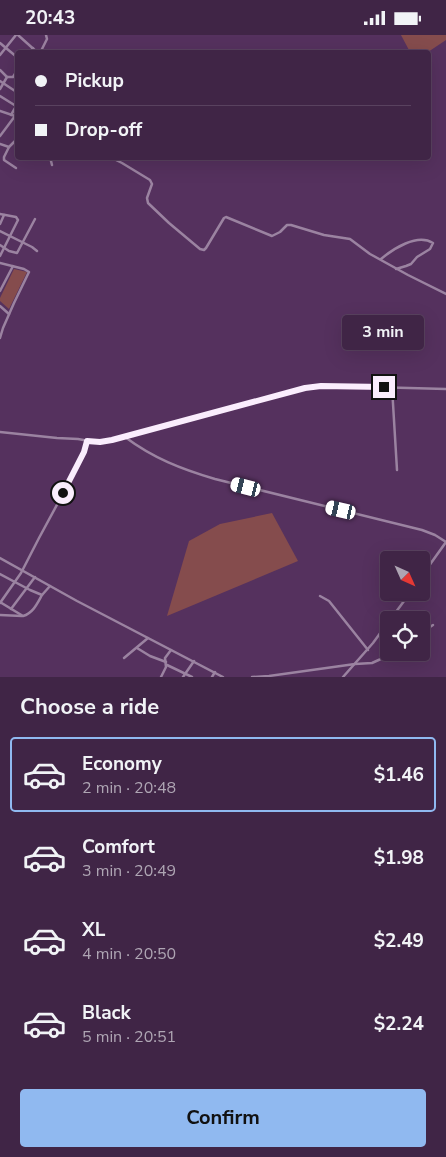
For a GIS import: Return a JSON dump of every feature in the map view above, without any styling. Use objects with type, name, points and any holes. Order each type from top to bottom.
[{"type":"street","points":[[0,55],[17,35],[35,50]]},
{"type":"street","points":[[41,50],[47,39],[46,35]]},
{"type":"street","points":[[0,43],[15,56]]},
{"type":"street","points":[[0,70],[7,77],[13,77],[15,74]]},
{"type":"street","points":[[0,89],[2,82],[7,77]]},
{"type":"street","points":[[2,82],[15,91]]},
{"type":"street","points":[[0,96],[15,103]]},
{"type":"street","points":[[0,111],[15,116],[2,130],[0,136]]},
{"type":"street","points":[[15,141],[9,147],[4,160],[16,168]]},
{"type":"street","points":[[0,144],[9,147]]},
{"type":"street","points":[[51,160],[52,165]]},
{"type":"street","points":[[116,160],[150,180],[152,183],[147,198],[148,203],[200,249],[204,250],[206,248],[224,218],[227,217],[272,236],[289,225],[324,235],[346,237],[396,269],[446,294]]},
{"type":"street","points":[[0,224],[2,215],[18,219],[0,254]]},
{"type":"street","points":[[0,245],[9,251],[18,253],[35,219]]},
{"type":"street","points":[[0,231],[37,251]]},
{"type":"street","points":[[381,259],[414,240],[426,240],[433,243],[430,249],[411,264],[396,269]]},
{"type":"street","points":[[0,263],[30,272],[9,314],[0,338]]},
{"type":"street","points":[[0,291],[13,266]]},
{"type":"street","points":[[0,306],[9,314]]},
{"type":"street","points":[[0,325],[3,328]]},
{"type":"street","points":[[0,432],[104,442],[305,388],[328,386],[446,389]]},
{"type":"street","points":[[392,387],[397,470]]},
{"type":"street","points":[[124,437],[150,454],[183,469],[220,481],[422,530],[435,535],[446,542],[430,564]]},
{"type":"street","points":[[23,616],[0,602],[15,583],[79,464],[87,441]]},
{"type":"street","points":[[0,558],[223,677]]},
{"type":"street","points":[[0,574],[42,595]]},
{"type":"street","points":[[12,609],[35,577]]},
{"type":"street","points":[[0,615],[23,616],[29,614],[50,586]]},
{"type":"street","points":[[320,596],[329,601],[368,650]]},
{"type":"street","points":[[343,677],[368,650],[380,633]]},
{"type":"street","points":[[124,658],[148,638]]},
{"type":"street","points":[[137,648],[192,677]]},
{"type":"street","points":[[161,677],[166,657],[171,650]]},
{"type":"street","points":[[252,677],[355,663],[376,662],[380,660]]},
{"type":"street","points":[[183,677],[194,661]]},
{"type":"street","points":[[212,677],[215,673]]},
{"type":"shaded area","points":[[401,35],[446,35],[446,40],[431,50],[409,50]]},
{"type":"shaded area","points":[[14,269],[27,272],[9,309],[0,301],[0,298]]},
{"type":"shaded area","points":[[272,513],[298,561],[167,616],[189,541],[220,524]]},
{"type":"route","points":[[63,493],[79,464],[87,441],[104,442],[305,388],[321,386],[384,387]]}]
